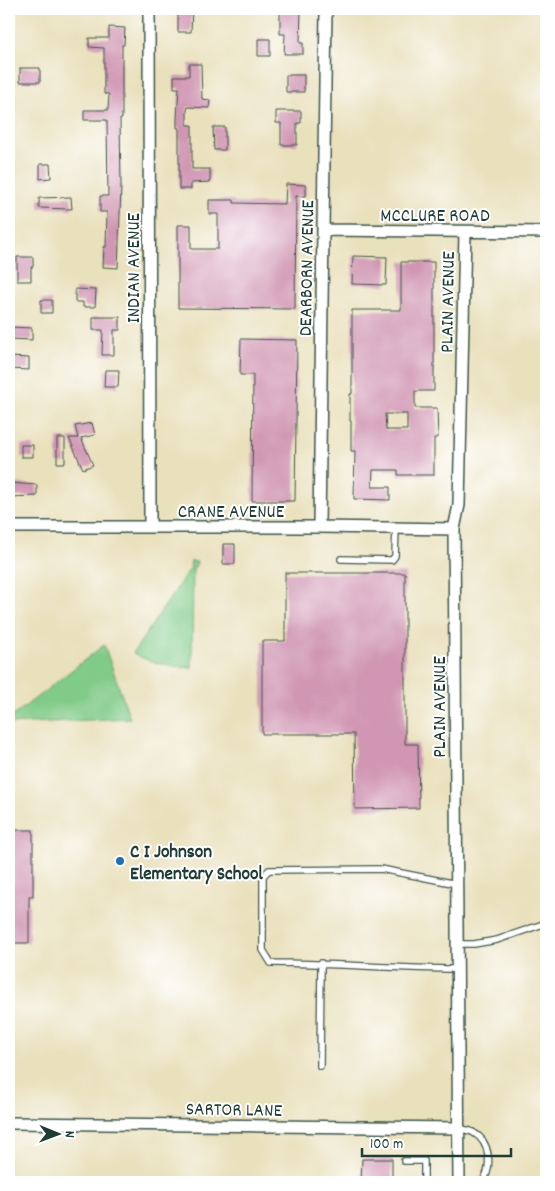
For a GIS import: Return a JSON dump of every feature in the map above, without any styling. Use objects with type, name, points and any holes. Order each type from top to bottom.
[{"type":"street","name":"INDIAN AVENUE","points":[[149,9],[150,527]]},
{"type":"street","name":"DEARBORN AVENUE","points":[[319,527],[326,9]]},
{"type":"street","name":"MCCLURE ROAD","points":[[323,230],[546,232]]},
{"type":"street","name":"PLAIN AVENUE","points":[[459,1182],[454,529],[459,505],[465,232]]},
{"type":"street","name":"CRANE AVENUE","points":[[9,527],[454,529]]},
{"type":"street","name":"SARTOR LANE","points":[[9,1123],[459,1128]]},
{"type":"lane","points":[[340,559],[392,560],[395,556],[396,528]]},
{"type":"lane","points":[[456,969],[411,969],[322,963],[271,963],[263,950],[263,876],[269,870],[381,869],[457,884]]},
{"type":"lane","points":[[457,944],[474,944],[497,940],[546,923]]},
{"type":"lane","points":[[320,1066],[322,963]]},
{"type":"lane","points":[[459,1128],[480,1137],[486,1147],[489,1159],[488,1172],[482,1182]]},
{"type":"lane","points":[[404,1161],[424,1161],[424,1182]]},
{"type":"green space","points":[[191,561],[197,562],[195,567],[193,567],[192,668],[154,662],[133,653],[191,567]]},
{"type":"green space","points":[[104,645],[130,718],[9,724],[9,719]]},
{"type":"building","points":[[178,9],[192,9],[191,32],[178,32]]},
{"type":"building","points":[[280,9],[301,9],[300,43],[303,43],[303,54],[284,54],[285,34],[280,34]]},
{"type":"building","points":[[109,27],[125,28],[124,45],[122,45],[121,187],[118,268],[103,267],[104,247],[106,247],[107,212],[100,212],[100,196],[108,196],[107,120],[84,120],[84,110],[108,110],[109,94],[104,94],[104,48],[89,47],[89,38],[109,38]]},
{"type":"building","points":[[258,39],[270,39],[270,56],[258,56]]},
{"type":"building","points":[[189,64],[201,64],[202,99],[210,100],[209,108],[188,107],[187,110],[187,125],[192,125],[192,169],[210,169],[210,182],[191,183],[191,189],[179,189],[179,128],[177,128],[177,118],[179,88],[174,88],[174,76],[189,76]]},
{"type":"building","points":[[20,68],[40,68],[40,82],[20,82]]},
{"type":"building","points":[[286,75],[304,75],[304,92],[286,92]]},
{"type":"building","points":[[276,111],[301,111],[301,123],[297,123],[297,145],[281,145],[281,123],[276,123]]},
{"type":"building","points":[[213,127],[225,127],[225,150],[214,150]]},
{"type":"building","points":[[40,164],[50,164],[51,178],[40,179]]},
{"type":"building","points":[[286,184],[306,185],[306,196],[296,196],[295,309],[178,308],[178,225],[191,225],[191,249],[218,249],[218,214],[209,214],[209,200],[234,200],[234,203],[285,204]]},
{"type":"building","points":[[71,197],[72,209],[39,208],[39,198]]},
{"type":"building","points":[[353,256],[387,257],[386,285],[352,284]]},
{"type":"building","points":[[17,257],[33,257],[31,281],[17,281]]},
{"type":"building","points":[[401,262],[434,262],[434,391],[415,391],[415,408],[437,408],[438,438],[434,438],[434,475],[398,475],[398,470],[373,470],[372,487],[390,487],[390,500],[354,499],[355,451],[351,451],[350,421],[350,394],[352,394],[352,310],[401,310]],"holes":[[[385,414],[407,414],[407,430],[386,430]]]},
{"type":"building","points":[[75,289],[96,290],[95,307],[83,307],[83,302],[75,302]]},
{"type":"building","points":[[41,300],[52,300],[52,313],[41,313]]},
{"type":"building","points":[[93,317],[120,317],[120,330],[114,330],[114,355],[102,355],[103,330],[93,330]]},
{"type":"building","points":[[9,327],[32,328],[32,340],[9,339]]},
{"type":"building","points":[[241,339],[297,340],[295,501],[252,501],[253,375],[240,375]]},
{"type":"building","points":[[9,357],[29,358],[29,370],[9,369]]},
{"type":"building","points":[[105,370],[119,370],[118,387],[104,387]]},
{"type":"building","points":[[92,423],[95,435],[81,438],[93,465],[83,469],[69,438],[78,438],[75,426]]},
{"type":"building","points":[[57,438],[65,438],[65,463],[57,463]]},
{"type":"building","points":[[21,445],[33,445],[33,457],[21,457]]},
{"type":"building","points":[[9,483],[37,485],[37,496],[9,497]]},
{"type":"building","points":[[223,544],[235,544],[235,564],[223,564]]},
{"type":"building","points":[[285,573],[405,573],[405,744],[418,744],[419,808],[355,809],[354,734],[262,734],[262,641],[285,641]]},
{"type":"building","points":[[9,830],[33,830],[33,896],[29,896],[29,943],[9,943]]},
{"type":"building","points":[[362,1159],[392,1159],[392,1182],[361,1182]]},
{"type":"waterway","points":[[541,9],[546,48]]},
{"type":"place","name":"C I Johnson Elementary School","points":[[120,861]]}]
